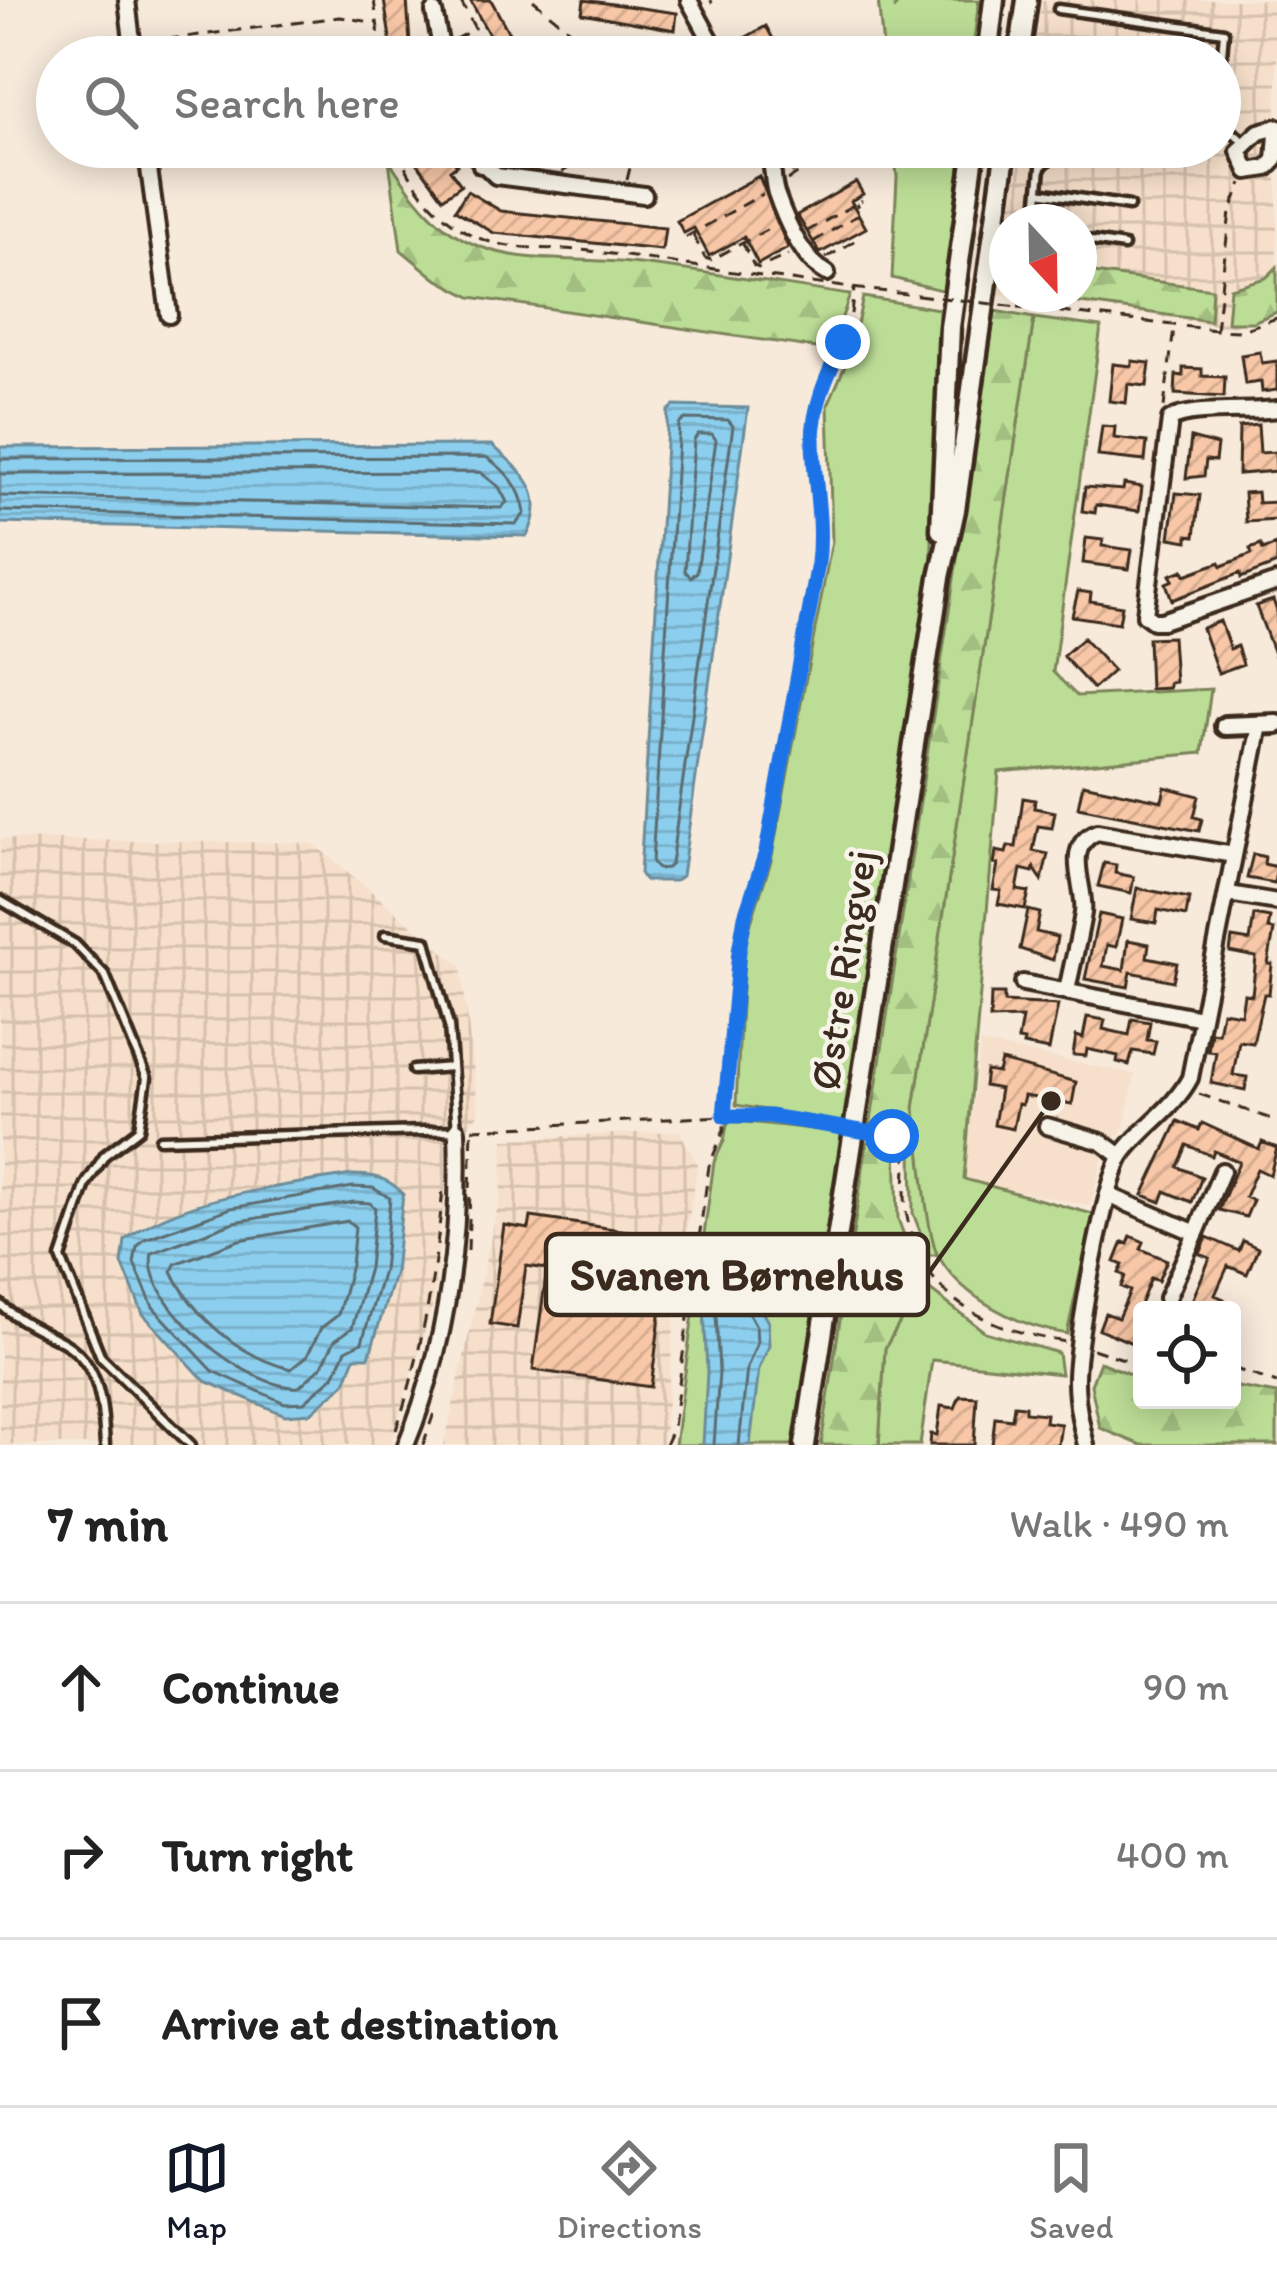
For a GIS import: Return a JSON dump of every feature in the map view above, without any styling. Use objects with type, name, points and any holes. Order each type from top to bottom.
[{"type":"main road","points":[[990,36],[994,0]]},
{"type":"main road","points":[[1022,36],[1027,0]]},
{"type":"main road","name":"Østre Ringvej","points":[[940,577],[946,374],[972,168]]},
{"type":"main road","name":"Østre Ringvej","points":[[805,1445],[940,577],[955,510],[1003,168]]},
{"type":"street","points":[[127,0],[131,36]]},
{"type":"street","points":[[689,0],[708,36]]},
{"type":"street","points":[[434,12],[438,36]]},
{"type":"street","points":[[1241,148],[1259,132],[1277,130],[1274,160],[1268,169],[1248,171],[1241,161]]},
{"type":"street","points":[[149,168],[169,315]]},
{"type":"street","points":[[485,168],[496,176],[644,195]]},
{"type":"street","points":[[775,168],[774,188],[801,243],[820,269]]},
{"type":"street","points":[[1277,410],[1186,413],[1170,420],[1145,615],[1162,621],[1277,582]]},
{"type":"street","points":[[1086,1445],[1077,1405],[1078,1344],[1108,1195],[1121,1156],[1184,1089],[1234,855],[1269,724],[1225,726]]},
{"type":"street","points":[[1066,991],[1084,904],[1077,877],[1079,849],[1088,836],[1097,832],[1234,855]]},
{"type":"street","points":[[1228,895],[1277,902]]},
{"type":"street","points":[[1023,982],[1201,1018]]},
{"type":"street","points":[[1047,1126],[1102,1142],[1121,1156]]},
{"type":"street","points":[[406,1445],[438,1351],[451,1286],[458,1208],[457,1130]]},
{"type":"street","points":[[1166,1298],[1222,1171]]},
{"type":"street","points":[[1108,1195],[1196,1233]]},
{"type":"lane","points":[[1058,9],[1224,32],[1224,36]]},
{"type":"lane","points":[[1241,140],[1245,143]]},
{"type":"lane","points":[[1038,204],[1041,168]]},
{"type":"lane","points":[[1039,192],[1129,206]]},
{"type":"lane","points":[[1097,242],[1124,246]]},
{"type":"lane","points":[[0,900],[75,944],[105,975],[148,1078],[139,1129],[105,1155],[86,1184],[61,1258],[100,1357],[191,1445]]},
{"type":"lane","points":[[160,1139],[457,1130],[449,1026],[426,941],[385,935]]},
{"type":"lane","points":[[413,1070],[452,1067]]},
{"type":"lane","points":[[0,1304],[29,1326],[64,1342],[90,1366],[99,1387],[105,1445]]},
{"type":"path","points":[[374,0],[380,36]]},
{"type":"path","points":[[460,0],[479,36]]},
{"type":"path","points":[[533,0],[572,32],[591,36]]},
{"type":"path","points":[[221,36],[340,17],[378,23]]},
{"type":"path","points":[[464,36],[475,29]]},
{"type":"path","points":[[405,168],[442,214],[466,232],[521,248],[583,250],[1174,328],[1239,331],[1277,318]]},
{"type":"path","points":[[542,168],[553,184],[567,168]]},
{"type":"path","points":[[624,191],[630,168]]},
{"type":"path","points":[[788,219],[711,260],[689,235],[809,168]]},
{"type":"path","points":[[1216,330],[1230,212],[1248,171]]},
{"type":"path","points":[[742,242],[759,268],[861,213],[859,201],[801,243]]},
{"type":"path","points":[[820,269],[860,237]]},
{"type":"path","points":[[664,1445],[673,1427],[709,1166],[724,1130],[745,916],[766,852],[818,563],[822,535],[813,440],[816,406],[850,322],[854,289]]},
{"type":"path","points":[[1170,420],[1164,406],[1174,328]]},
{"type":"path","points":[[1184,1089],[1277,1120]]},
{"type":"path","points":[[457,1130],[724,1116],[793,1120],[904,1140],[905,1204],[916,1247],[948,1295],[997,1327],[1078,1344],[1133,1363]]},
{"type":"path","points":[[391,1445],[413,1379],[435,1276],[443,1179]]},
{"type":"path","points":[[1241,1371],[1277,1384]]},
{"type":"shaded area","points":[[1042,0],[1277,0],[1277,310],[1229,327],[1097,308],[1097,204],[1008,204],[1014,168],[1241,168],[1241,36],[1036,36]]},
{"type":"shaded area","points":[[0,839],[313,843],[461,966],[479,1113],[449,1152],[434,1301],[391,1445],[0,1445]]},
{"type":"shaded area","points":[[980,1043],[1135,1074],[1124,1127],[1104,1156],[1090,1206],[964,1180]]},
{"type":"shaded area","points":[[679,1131],[698,1164],[679,1275],[663,1445],[444,1445],[501,1192],[504,1139]]},
{"type":"green space","points":[[878,0],[894,0],[895,7],[901,0],[979,0],[975,36],[882,36]]},
{"type":"green space","points":[[390,168],[451,232],[497,252],[648,265],[850,295],[830,350],[471,297],[435,278],[401,250]]},
{"type":"green space","points":[[896,168],[960,168],[949,292],[892,278]]},
{"type":"green space","points":[[1277,267],[1277,312],[1253,322],[1227,322],[1230,288],[1266,278]]},
{"type":"green space","points":[[1097,273],[1212,289],[1210,321],[1097,305]]},
{"type":"green space","points":[[863,297],[939,309],[931,576],[846,1124],[736,1105],[744,944],[771,861],[832,541],[828,405],[851,352]]},
{"type":"green space","points":[[995,312],[1034,318],[914,1108],[937,1255],[929,1255],[913,1213],[912,1146],[903,1130],[870,1127]]},
{"type":"green space","points":[[1034,318],[1101,327],[1053,672],[1077,696],[1211,689],[1202,753],[999,772],[964,1179],[1093,1214],[1067,1334],[1003,1313],[948,1271],[929,1231],[914,1108]]},
{"type":"green space","points":[[728,1120],[844,1132],[793,1445],[675,1445],[714,1162]]},
{"type":"green space","points":[[867,1142],[896,1146],[898,1219],[922,1284],[885,1348],[879,1445],[821,1445]]},
{"type":"green space","points":[[922,1284],[985,1332],[1058,1353],[1061,1374],[932,1360],[920,1445],[879,1445],[885,1348]]},
{"type":"green space","points":[[1100,1362],[1133,1375],[1133,1409],[1241,1409],[1241,1388],[1277,1394],[1277,1445],[1141,1445],[1100,1428],[1091,1385]]},
{"type":"water","points":[[674,406],[748,408],[682,876],[675,881],[645,881],[640,873],[668,411]]},
{"type":"water","points":[[492,445],[522,474],[534,495],[527,536],[0,523],[0,447]]},
{"type":"water","points":[[352,1175],[380,1178],[403,1194],[395,1272],[369,1357],[355,1357],[345,1383],[311,1413],[285,1415],[205,1381],[143,1314],[122,1263],[125,1240],[148,1225],[203,1203]]},
{"type":"water","points":[[730,1293],[754,1298],[768,1322],[769,1346],[759,1369],[750,1445],[703,1445],[704,1309],[713,1298]]},
{"type":"building","points":[[384,0],[407,0],[410,36],[390,36]]},
{"type":"building","points":[[470,0],[491,0],[511,36],[490,36]]},
{"type":"building","points":[[584,0],[677,13],[675,30],[582,13]]},
{"type":"building","points":[[766,26],[771,36],[748,36]]},
{"type":"building","points":[[421,168],[453,168],[461,185],[443,198]]},
{"type":"building","points":[[759,176],[788,248],[758,264],[744,237],[709,256],[694,228],[684,233],[677,221]]},
{"type":"building","points":[[856,182],[863,194],[851,201],[866,228],[820,253],[797,215]]},
{"type":"building","points":[[467,191],[501,211],[665,228],[662,250],[494,233],[455,210]]},
{"type":"building","points":[[1260,352],[1262,363],[1277,361],[1277,390],[1262,392],[1261,382],[1245,384],[1241,355]]},
{"type":"building","points":[[1132,361],[1150,363],[1147,386],[1128,384],[1126,403],[1109,401],[1113,364],[1132,366]]},
{"type":"building","points":[[1183,368],[1202,369],[1202,376],[1225,377],[1224,397],[1175,394],[1176,375],[1183,376]]},
{"type":"building","points":[[1258,425],[1260,453],[1275,452],[1276,471],[1238,474],[1239,427]]},
{"type":"building","points":[[1102,426],[1115,427],[1114,438],[1147,442],[1145,461],[1098,456]]},
{"type":"building","points":[[1191,438],[1217,445],[1215,461],[1206,460],[1204,476],[1186,478]]},
{"type":"building","points":[[1124,484],[1142,487],[1139,511],[1096,505],[1095,513],[1082,511],[1085,487],[1123,490]]},
{"type":"building","points":[[1257,492],[1258,503],[1277,502],[1277,520],[1246,522],[1244,493]]},
{"type":"building","points":[[1176,493],[1200,495],[1195,536],[1188,535],[1188,541],[1170,538]]},
{"type":"building","points":[[1086,538],[1103,540],[1102,546],[1132,550],[1129,569],[1083,563]]},
{"type":"building","points":[[1261,545],[1263,550],[1277,545],[1277,564],[1172,600],[1166,583],[1173,580],[1170,575],[1183,570],[1185,575],[1220,562],[1222,566],[1252,554],[1250,549]]},
{"type":"building","points":[[1078,591],[1091,593],[1090,601],[1122,606],[1119,623],[1072,616]]},
{"type":"building","points":[[1273,600],[1277,611],[1276,659],[1256,606]]},
{"type":"building","points":[[1220,621],[1230,649],[1237,646],[1243,664],[1218,673],[1202,628]]},
{"type":"building","points":[[1172,637],[1175,682],[1169,688],[1150,689],[1148,638]]},
{"type":"building","points":[[1083,638],[1113,671],[1093,689],[1063,656]]},
{"type":"building","points":[[1083,784],[1162,801],[1165,787],[1199,796],[1194,817],[1202,819],[1199,831],[1078,807]]},
{"type":"building","points":[[1023,798],[1035,800],[1034,808],[1055,812],[1052,828],[1038,826],[1033,851],[1048,854],[1042,880],[1034,868],[1033,872],[1021,869],[1017,890],[1029,892],[1025,909],[998,904],[1001,891],[993,890],[996,851],[1006,853],[1008,846],[1016,847]]},
{"type":"building","points":[[1253,854],[1277,867],[1274,883],[1247,878]]},
{"type":"building","points":[[1104,863],[1116,865],[1115,873],[1134,877],[1131,893],[1098,886]]},
{"type":"building","points":[[1137,888],[1189,898],[1186,916],[1158,910],[1156,923],[1131,919]]},
{"type":"building","points":[[1028,910],[1040,913],[1036,932],[1057,937],[1053,960],[1020,949]]},
{"type":"building","points":[[1099,914],[1122,919],[1116,947],[1107,945],[1103,966],[1124,970],[1128,940],[1149,944],[1147,957],[1177,963],[1173,981],[1131,972],[1128,987],[1085,979]]},
{"type":"building","points":[[1254,915],[1270,918],[1268,929],[1274,930],[1269,994],[1264,994],[1253,1043],[1239,1041],[1233,1075],[1247,1077],[1245,1090],[1211,1083],[1216,1052],[1208,1051],[1222,1011],[1241,1014],[1244,994],[1252,995],[1256,957],[1230,952],[1232,938],[1250,941]]},
{"type":"building","points":[[991,994],[1004,994],[1004,1002],[1058,1005],[1049,1050],[1018,1040],[1022,1018],[990,1019]]},
{"type":"building","points":[[1087,1017],[1105,1020],[1103,1029],[1129,1035],[1132,1019],[1150,1022],[1147,1040],[1156,1041],[1153,1054],[1133,1051],[1129,1065],[1117,1062],[1118,1056],[1087,1049],[1086,1056],[1073,1055],[1076,1036],[1083,1038]]},
{"type":"building","points":[[1001,1061],[1076,1082],[1072,1104],[1024,1096],[1013,1129],[994,1125],[1000,1089],[984,1086],[986,1071],[998,1073]]},
{"type":"building","points":[[1178,1121],[1199,1130],[1202,1123],[1259,1149],[1262,1142],[1277,1148],[1270,1175],[1257,1169],[1245,1197],[1253,1200],[1246,1217],[1219,1210],[1239,1162],[1187,1145],[1178,1167],[1202,1177],[1192,1202],[1165,1191],[1161,1202],[1143,1195]]},
{"type":"building","points":[[531,1217],[670,1237],[651,1387],[533,1370],[547,1269],[526,1266],[517,1328],[490,1324],[504,1225],[529,1229]]},
{"type":"building","points":[[1131,1236],[1144,1242],[1141,1249],[1167,1260],[1158,1281],[1151,1278],[1142,1301],[1133,1301],[1132,1343],[1099,1329],[1105,1313],[1118,1318],[1130,1291],[1121,1287],[1123,1265],[1115,1262],[1123,1242],[1128,1244]]},
{"type":"building","points":[[1207,1237],[1239,1251],[1243,1241],[1258,1248],[1247,1274],[1228,1266],[1215,1295],[1223,1301],[1192,1301],[1210,1258],[1200,1254]]},
{"type":"building","points":[[960,1396],[977,1397],[974,1445],[930,1445],[931,1434],[937,1435],[941,1406],[955,1408]]},
{"type":"building","points":[[1014,1405],[1025,1406],[1025,1412],[1046,1414],[1045,1422],[1061,1424],[1058,1445],[992,1445],[995,1417],[1012,1419]]},
{"type":"place","name":"Svanen Børnehus","points":[[1051,1101]]},
{"type":"route","points":[[843,342],[816,406],[813,440],[822,535],[766,852],[739,951],[724,1116],[769,1116],[892,1136]]}]
